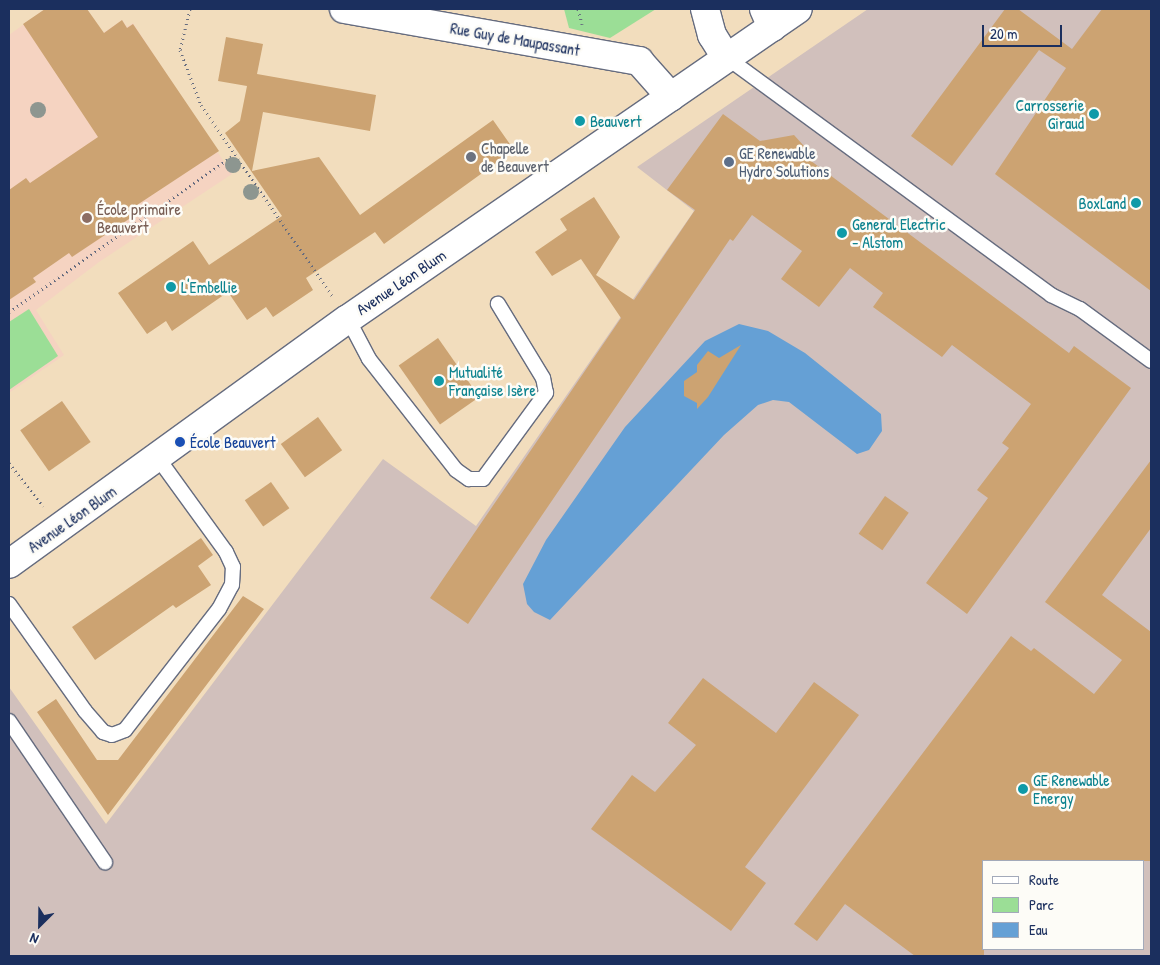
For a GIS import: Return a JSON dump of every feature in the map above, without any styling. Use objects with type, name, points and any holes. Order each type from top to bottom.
[{"type":"street","name":"Rue Guy de Maupassant","points":[[344,9],[639,61],[671,97]]},
{"type":"street","points":[[705,9],[712,35],[726,57]]},
{"type":"street","name":"Avenue Léon Blum","points":[[9,564],[348,319],[671,97],[726,57],[768,18],[798,9]]},
{"type":"lane","points":[[726,57],[1051,295],[1080,309],[1151,360]]},
{"type":"lane","points":[[348,319],[370,359],[456,470],[468,479],[483,479],[546,393],[543,378],[498,304]]},
{"type":"lane","points":[[9,604],[85,711],[103,732],[112,735],[125,730],[219,609],[232,585],[233,567],[226,552],[158,458]]},
{"type":"lane","points":[[9,721],[105,862]]},
{"type":"path","points":[[190,9],[180,50],[201,105],[233,156],[348,319]]},
{"type":"path","points":[[9,312],[233,156]]},
{"type":"path","points":[[9,462],[60,528]]},
{"type":"shaded area","name":"École primaire Beauvert","points":[[45,9],[58,9],[64,17],[75,9],[87,9],[103,33],[122,20],[127,27],[133,23],[232,174],[99,262],[36,310],[64,355],[9,393],[9,35]]},
{"type":"shaded area","points":[[868,9],[1151,9],[1151,956],[9,956],[9,687],[106,824],[383,459],[476,526],[694,211],[637,167]]},
{"type":"green space","points":[[564,9],[656,9],[610,38],[569,28]]},
{"type":"green space","points":[[29,309],[58,356],[9,390],[9,322]]},
{"type":"water","points":[[739,324],[768,331],[805,353],[881,414],[882,431],[869,450],[857,454],[789,402],[773,400],[758,405],[724,435],[550,620],[534,612],[527,604],[523,584],[546,540],[625,427],[705,341]]},
{"type":"building","name":"École primaire Beauvert","points":[[45,9],[87,9],[104,33],[122,20],[127,28],[133,24],[219,151],[134,207],[138,213],[72,257],[69,253],[33,278],[36,282],[9,300],[9,190],[26,178],[30,183],[98,137],[23,24]]},
{"type":"building","name":"Carrosserie Giraud","points":[[1005,9],[1018,9],[1072,49],[1102,9],[1151,9],[1151,291],[995,174],[1066,68],[1039,50],[952,166],[911,136]]},
{"type":"building","points":[[226,37],[263,44],[257,74],[376,95],[370,131],[263,112],[252,171],[319,157],[360,215],[493,120],[514,150],[384,244],[375,232],[306,278],[313,290],[273,317],[266,307],[247,320],[228,292],[172,331],[166,321],[147,334],[118,293],[193,241],[209,265],[282,216],[225,133],[240,121],[247,86],[218,81]]},
{"type":"building","points":[[723,114],[760,141],[794,135],[804,146],[799,152],[1069,353],[1074,346],[1131,388],[967,614],[926,583],[988,498],[977,490],[1009,448],[1002,443],[1031,404],[952,345],[942,357],[873,307],[883,293],[850,268],[819,307],[781,279],[802,251],[752,215],[733,241],[730,239],[468,624],[430,598],[621,318],[581,259],[552,276],[535,252],[567,230],[560,219],[594,197],[620,237],[596,275],[634,300],[695,210],[667,190]]},
{"type":"building","name":"Mutualité Française Isère","points":[[438,338],[479,397],[440,425],[399,366]]},
{"type":"building","points":[[741,345],[708,397],[697,409],[697,403],[684,396],[684,381],[697,372],[697,365],[708,351],[719,358]]},
{"type":"building","points":[[62,401],[91,442],[49,471],[20,430]]},
{"type":"building","points":[[318,417],[342,450],[305,477],[281,444]]},
{"type":"building","name":"GE Renewable Energy","points":[[1151,460],[1151,528],[1102,595],[1151,632],[1151,861],[982,860],[982,950],[984,950],[984,956],[915,956],[845,904],[817,941],[794,924],[1011,636],[1031,651],[1034,648],[1094,694],[1122,660],[1045,602]]},
{"type":"building","points":[[271,482],[289,508],[263,527],[245,500]]},
{"type":"building","points":[[885,496],[909,513],[882,550],[859,534]]},
{"type":"building","points":[[201,538],[213,555],[198,566],[211,585],[176,608],[173,605],[95,660],[72,627]]},
{"type":"building","points":[[243,596],[264,609],[108,815],[37,712],[56,699],[97,760],[118,760]]},
{"type":"building","points":[[703,678],[776,733],[814,682],[859,715],[745,867],[766,883],[731,931],[591,829],[632,775],[655,792],[696,745],[668,723]]},
{"type":"place","name":"Carrosserie Giraud","points":[[1094,114]]},
{"type":"place","name":"Beauvert","points":[[580,121]]},
{"type":"place","name":"Chapelle de Beauvert","points":[[471,157]]},
{"type":"place","name":"GE Renewable Hydro Solutions","points":[[729,162]]},
{"type":"place","name":"BoxLand","points":[[1136,203]]},
{"type":"place","name":"École primaire Beauvert","points":[[87,218]]},
{"type":"place","name":"General Electric - Alstom","points":[[842,233]]},
{"type":"place","name":"L'Embellie","points":[[171,287]]},
{"type":"place","name":"Mutualité Française Isère","points":[[439,381]]},
{"type":"place","name":"École Beauvert","points":[[180,442]]},
{"type":"place","name":"GE Renewable Energy","points":[[1023,789]]}]
